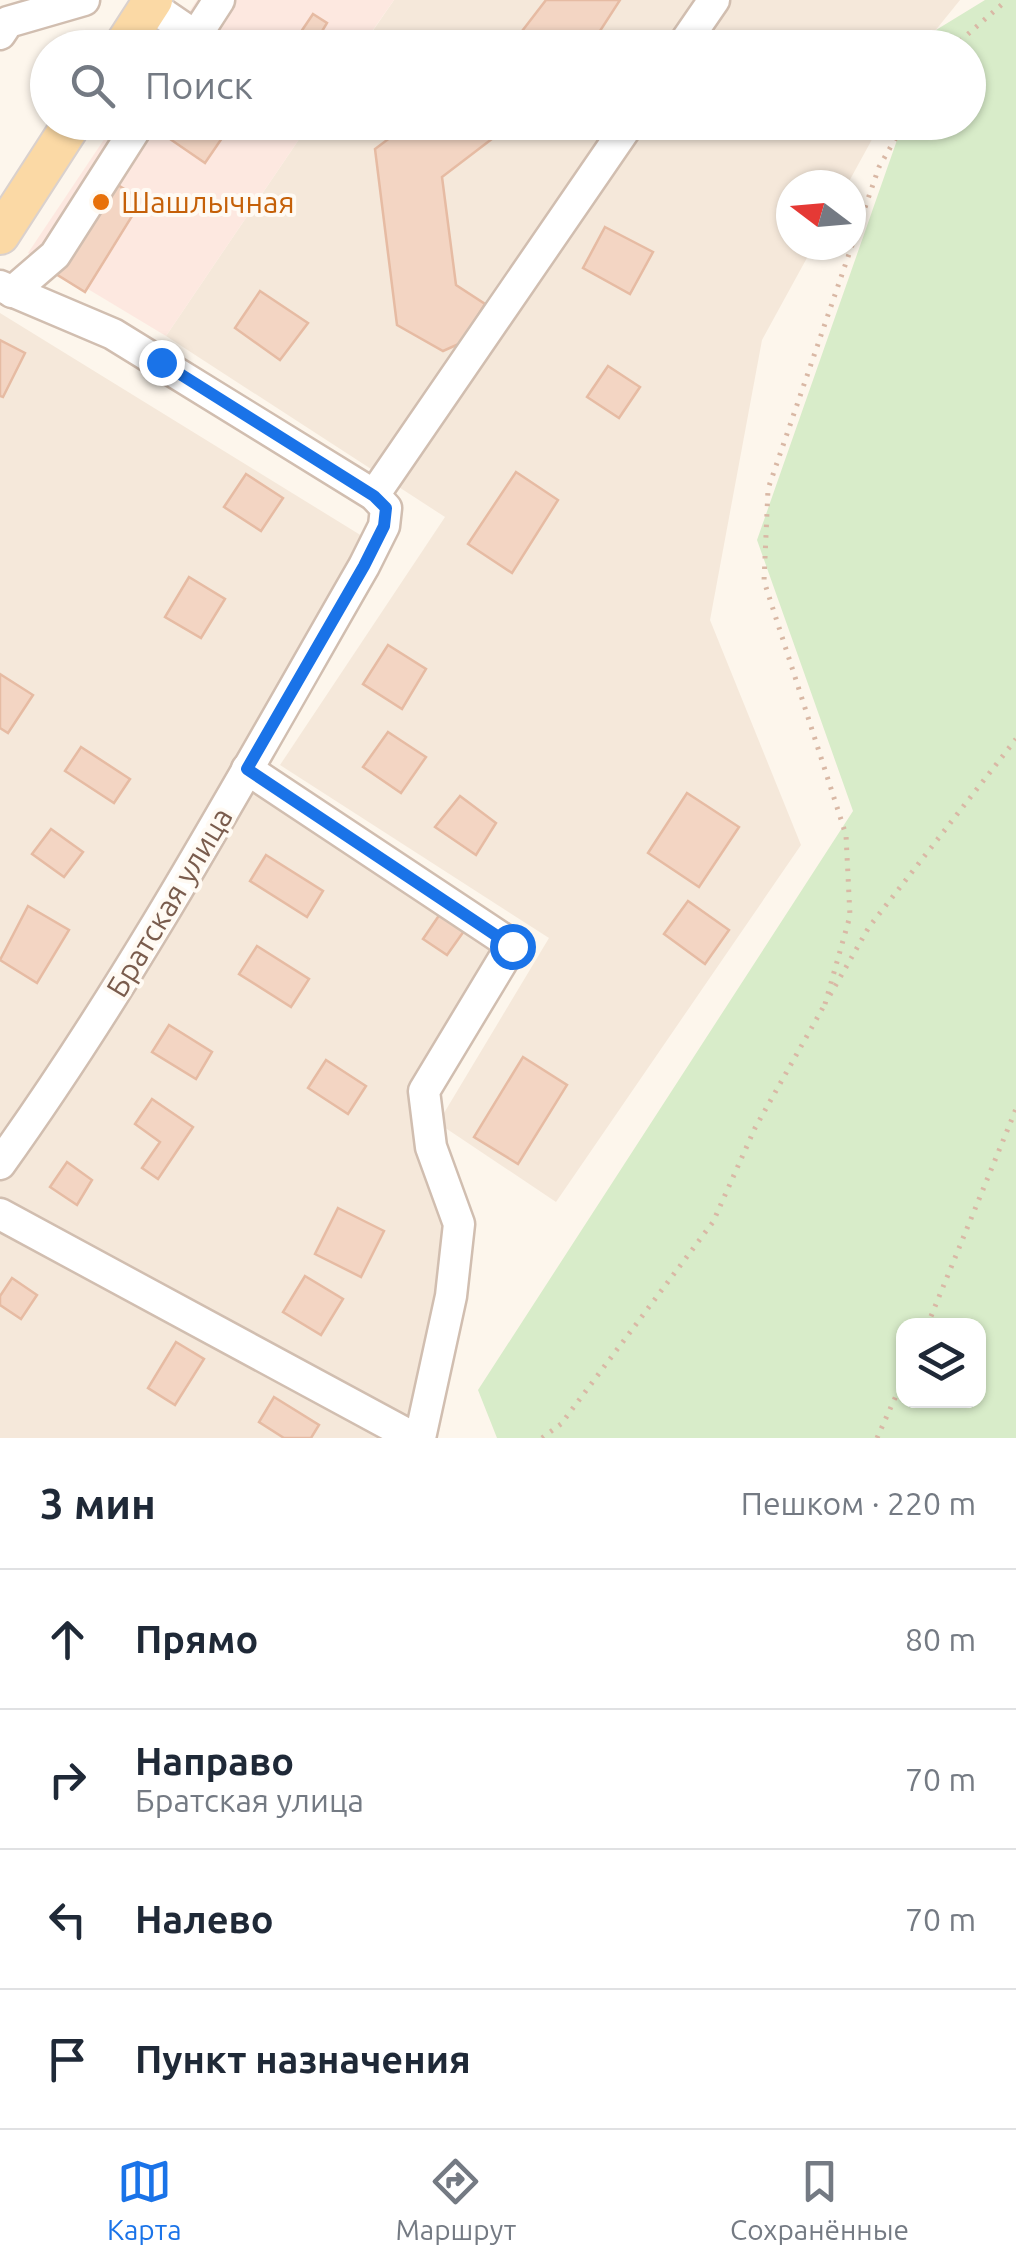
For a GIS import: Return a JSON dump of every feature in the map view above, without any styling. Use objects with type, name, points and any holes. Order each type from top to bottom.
[{"type":"main road","points":[[133,30],[151,2]]},
{"type":"main road","points":[[0,234],[61,140]]},
{"type":"street","points":[[0,34],[8,22],[84,0]]},
{"type":"street","points":[[205,30],[219,0]]},
{"type":"street","points":[[693,30],[714,0]]},
{"type":"street","points":[[151,2],[183,30]]},
{"type":"street","points":[[6,289],[55,254],[128,140]]},
{"type":"street","points":[[6,289],[113,334],[374,496],[618,140]]},
{"type":"street","name":"Братская улица","points":[[0,1164],[73,1062],[247,769],[384,526],[386,508],[374,496]]},
{"type":"street","points":[[0,1214],[417,1438],[450,1296],[458,1224],[431,1147],[424,1091],[512,946],[247,769]]},
{"type":"path","points":[[973,30],[1007,0]]},
{"type":"path","points":[[825,1004],[850,916],[846,835],[764,581],[768,489],[879,167],[895,140]]},
{"type":"path","points":[[542,1438],[561,1424],[713,1222],[756,1128],[868,927],[1016,738]]},
{"type":"path","points":[[930,1318],[1016,1108]]},
{"type":"path","points":[[877,1438],[896,1396]]},
{"type":"shaded area","points":[[197,0],[394,0],[373,30],[177,30]]},
{"type":"shaded area","points":[[394,0],[960,0],[936,30],[373,30]]},
{"type":"shaded area","points":[[104,140],[299,140],[166,336],[28,253]]},
{"type":"shaded area","points":[[299,140],[872,140],[855,170],[776,170],[776,260],[806,260],[762,340],[710,620],[801,845],[556,1202],[438,1123],[549,938],[280,765],[445,517],[166,336]]},
{"type":"shaded area","points":[[0,313],[362,536],[357,559],[237,766],[512,945],[424,1106],[463,1209],[424,1438],[0,1438]]},
{"type":"green space","points":[[985,0],[1016,0],[1016,1438],[497,1438],[478,1390],[853,811],[757,540],[855,260],[866,260],[866,229],[897,140],[986,140],[986,30],[936,30]]},
{"type":"building","points":[[546,0],[620,0],[601,30],[523,30]]},
{"type":"building","points":[[313,14],[327,23],[323,30],[302,30]]},
{"type":"building","points":[[171,140],[221,140],[205,163]]},
{"type":"building","points":[[387,140],[490,140],[442,177],[456,285],[485,304],[461,343],[443,351],[397,325],[375,149]]},
{"type":"building","points":[[113,182],[142,200],[85,292],[56,274]]},
{"type":"building","points":[[605,227],[653,252],[630,294],[583,268]]},
{"type":"building","points":[[260,291],[308,323],[280,360],[235,328]]},
{"type":"building","points":[[0,340],[25,353],[3,397],[0,396]]},
{"type":"building","points":[[608,366],[640,387],[619,418],[587,397]]},
{"type":"building","points":[[516,472],[558,500],[512,573],[468,544]]},
{"type":"building","points":[[246,474],[283,498],[261,531],[224,507]]},
{"type":"building","points":[[189,577],[225,599],[201,638],[165,617]]},
{"type":"building","points":[[388,645],[426,669],[402,709],[363,684]]},
{"type":"building","points":[[0,674],[33,695],[8,733],[0,728]]},
{"type":"building","points":[[388,732],[426,757],[401,793],[363,767]]},
{"type":"building","points":[[81,747],[130,779],[114,803],[65,771]]},
{"type":"building","points":[[687,793],[739,827],[699,887],[648,853]]},
{"type":"building","points":[[460,796],[496,823],[476,855],[435,827]]},
{"type":"building","points":[[51,829],[83,852],[64,877],[32,854]]},
{"type":"building","points":[[266,855],[323,891],[307,917],[250,881]]},
{"type":"building","points":[[688,901],[729,930],[705,964],[664,934]]},
{"type":"building","points":[[28,906],[69,930],[37,983],[0,960]]},
{"type":"building","points":[[440,914],[464,931],[447,955],[423,939]]},
{"type":"building","points":[[257,946],[309,979],[291,1007],[239,974]]},
{"type":"building","points":[[169,1025],[212,1052],[196,1079],[152,1052]]},
{"type":"building","points":[[523,1057],[567,1085],[518,1164],[474,1137]]},
{"type":"building","points":[[326,1060],[366,1086],[348,1114],[308,1088]]},
{"type":"building","points":[[152,1099],[193,1127],[158,1179],[142,1168],[160,1142],[135,1124]]},
{"type":"building","points":[[67,1162],[92,1180],[77,1205],[50,1187]]},
{"type":"building","points":[[338,1208],[384,1231],[361,1277],[315,1254]]},
{"type":"building","points":[[305,1276],[343,1299],[321,1335],[283,1312]]},
{"type":"building","points":[[12,1278],[37,1295],[21,1319],[0,1305],[0,1296]]},
{"type":"building","points":[[176,1342],[204,1359],[175,1405],[148,1388]]},
{"type":"building","points":[[274,1397],[319,1425],[311,1438],[284,1438],[259,1422]]},
{"type":"place","name":"Шашлычная","points":[[101,202]]},
{"type":"route","points":[[161,362],[374,496],[386,508],[384,526],[364,566],[247,769],[476,917],[512,946]]}]
